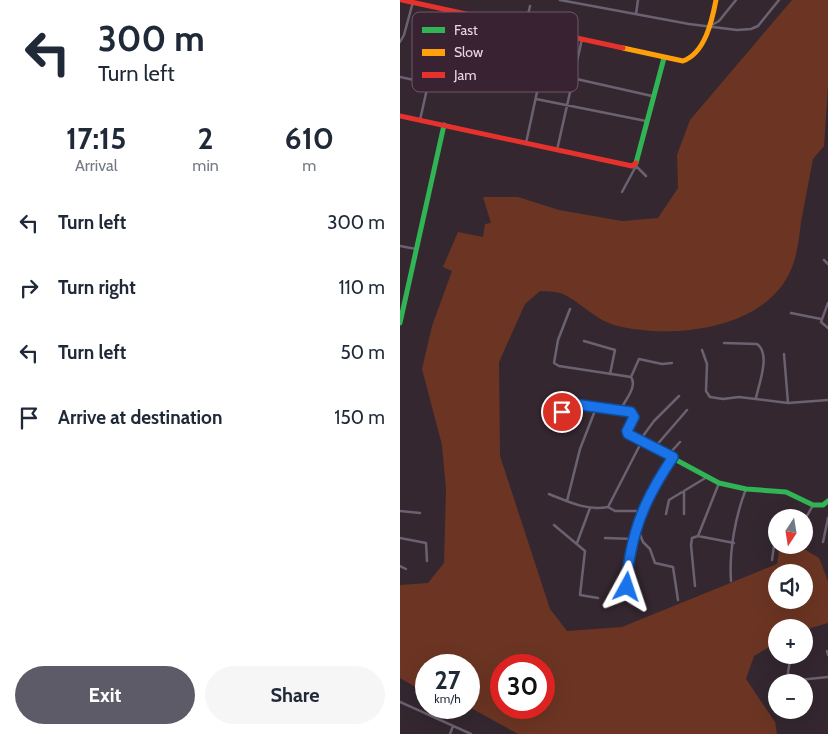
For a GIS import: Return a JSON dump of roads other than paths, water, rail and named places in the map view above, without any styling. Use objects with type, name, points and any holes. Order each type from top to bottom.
[{"type":"street","points":[[402,0],[458,12]]},
{"type":"street","points":[[560,0],[712,26],[751,29],[758,26],[779,0]]},
{"type":"street","points":[[636,14],[638,0]]},
{"type":"street","points":[[712,26],[716,0]]},
{"type":"street","points":[[578,38],[684,61],[691,58],[712,26],[719,21],[736,0]]},
{"type":"street","points":[[400,42],[403,40],[413,2]]},
{"type":"street","points":[[529,12],[530,6]]},
{"type":"street","points":[[578,55],[582,39]]},
{"type":"street","points":[[622,192],[636,165],[652,96],[664,58]]},
{"type":"street","points":[[578,79],[652,96]]},
{"type":"street","points":[[420,120],[426,92]]},
{"type":"street","points":[[526,143],[538,92]]},
{"type":"street","points":[[557,150],[569,92]]},
{"type":"street","points":[[536,99],[646,121]]},
{"type":"street","points":[[400,116],[632,166],[636,165]]},
{"type":"street","points":[[400,323],[444,125]]},
{"type":"street","points":[[636,165],[646,176]]},
{"type":"street","points":[[400,246],[417,250]]},
{"type":"street","points":[[824,260],[828,264]]},
{"type":"street","points":[[828,303],[821,319],[821,324],[828,328]]},
{"type":"street","points":[[570,309],[558,340],[554,363],[559,366],[632,377]]},
{"type":"street","points":[[791,313],[821,319]]},
{"type":"street","points":[[584,341],[615,350],[610,374]]},
{"type":"street","points":[[724,343],[757,344],[762,349],[763,362],[756,398]]},
{"type":"street","points":[[702,350],[707,364],[707,395],[716,398],[756,398],[788,403],[828,400]]},
{"type":"street","points":[[784,354],[788,403]]},
{"type":"street","points":[[620,411],[633,388],[634,382],[632,377],[639,359],[662,364],[672,363]]},
{"type":"street","points":[[608,507],[641,440],[654,421],[679,396]]},
{"type":"street","points":[[560,414],[571,405],[633,414],[627,433],[671,455],[719,483],[746,489],[769,489],[786,492],[813,505],[828,504]]},
{"type":"street","points":[[567,501],[580,449],[596,408]]},
{"type":"street","points":[[656,447],[687,410]]},
{"type":"street","points":[[626,600],[626,577],[636,526],[641,511],[680,442]]},
{"type":"street","points":[[666,514],[669,500],[707,477]]},
{"type":"street","points":[[698,536],[719,483]]},
{"type":"street","points":[[731,581],[730,569],[739,510],[746,489]]},
{"type":"street","points":[[684,491],[684,514]]},
{"type":"street","points":[[549,494],[590,508],[608,507],[613,511],[641,511]]},
{"type":"street","points":[[810,509],[813,505]]},
{"type":"street","points":[[577,543],[590,508]]},
{"type":"street","points":[[400,511],[420,513]]},
{"type":"street","points":[[823,542],[828,518]]},
{"type":"street","points":[[554,525],[583,548],[585,554],[580,595],[598,598]]},
{"type":"street","points":[[636,526],[655,563],[673,567],[678,600]]},
{"type":"street","points":[[695,586],[692,538],[698,536],[734,543]]},
{"type":"street","points":[[400,538],[426,543],[427,561]]},
{"type":"street","points":[[605,538],[634,538]]},
{"type":"street","points":[[772,560],[773,554]]},
{"type":"street","points":[[400,566],[406,569]]},
{"type":"street","points":[[789,664],[789,681],[828,676]]},
{"type":"street","points":[[400,702],[471,734]]},
{"type":"street","points":[[450,734],[453,726]]}]
